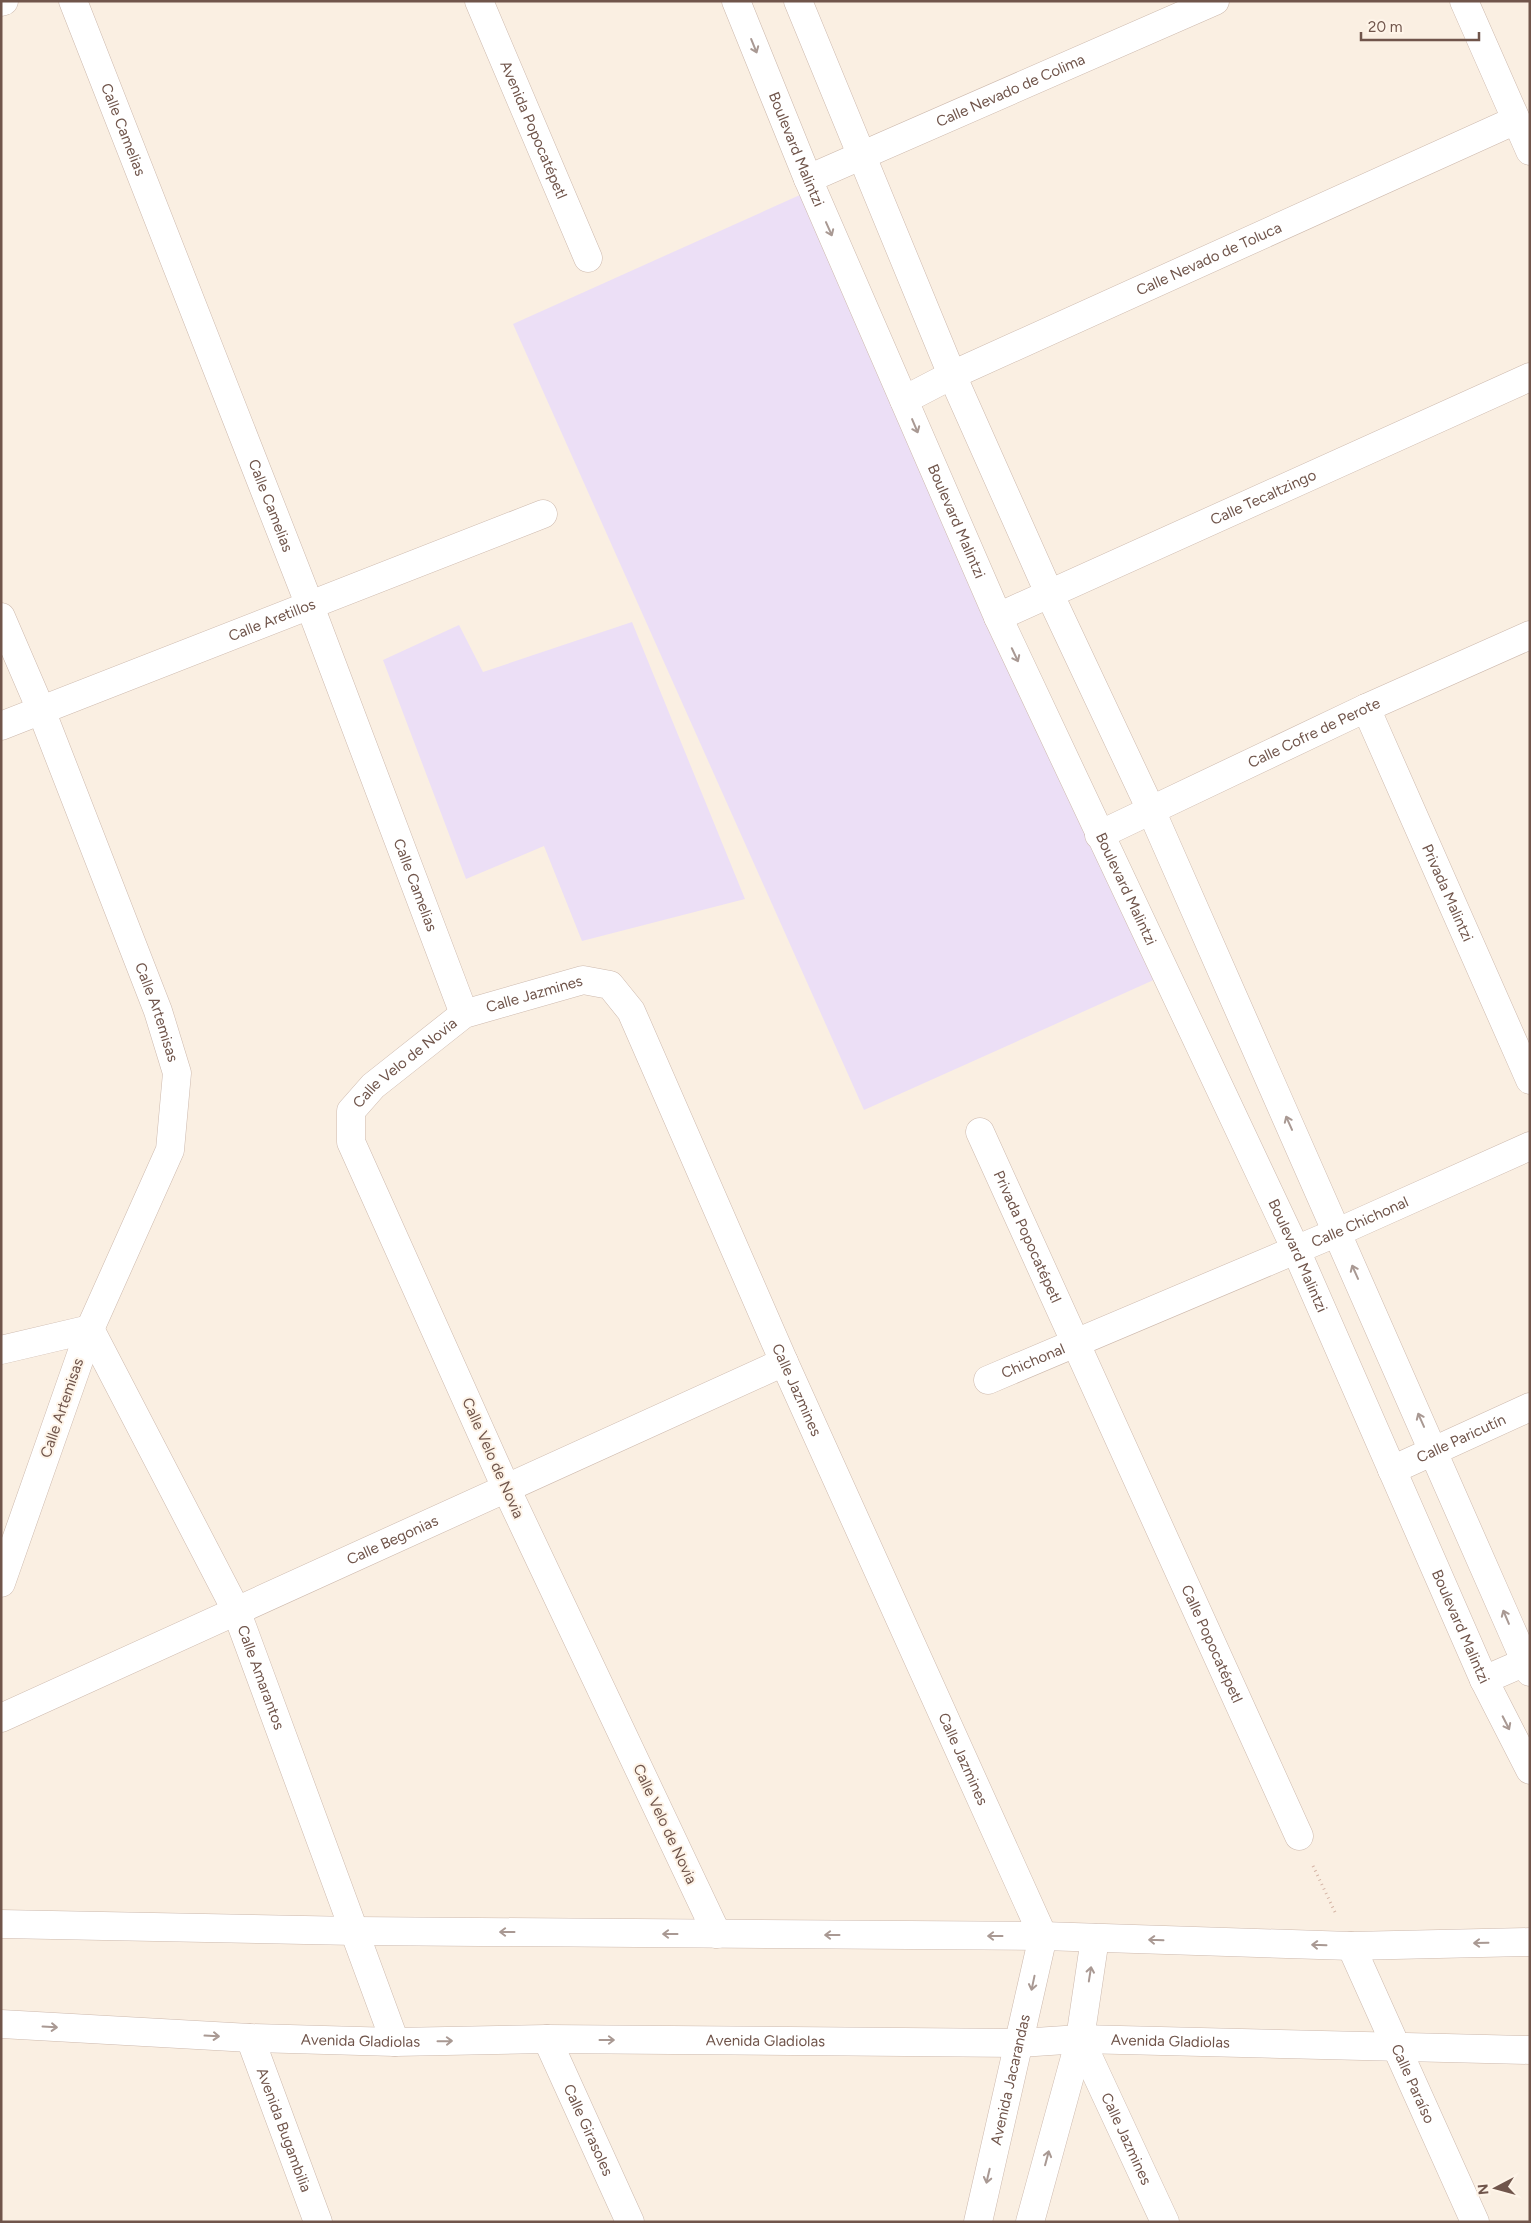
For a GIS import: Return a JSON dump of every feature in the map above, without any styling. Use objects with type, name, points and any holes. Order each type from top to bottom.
[{"type":"street","name":"Calle Camelias","points":[[73,1],[310,606],[464,1014]]},
{"type":"street","name":"Avenida Popocatépetl","points":[[479,1],[588,258]]},
{"type":"street","name":"Boulevard Malintzi","points":[[736,1],[808,179],[998,617],[1296,1250],[1484,1680],[1530,1770]]},
{"type":"street","points":[[798,1],[952,375],[1050,593],[1151,810],[1528,1665],[1484,1680]]},
{"type":"street","points":[[1464,1],[1530,151]]},
{"type":"street","name":"Calle Nevado de Colima","points":[[808,179],[1207,3]]},
{"type":"street","name":"Calle Nevado de Toluca","points":[[904,400],[952,375],[1516,120]]},
{"type":"street","name":"Calle Tecaltzingo","points":[[998,617],[1530,378]]},
{"type":"street","name":"Calle Aretillos","points":[[1,726],[543,514]]},
{"type":"street","name":"Calle Artemisas","points":[[1,617],[41,710],[158,1011],[177,1073],[170,1150],[90,1330],[1,1583]]},
{"type":"street","name":"Calle Cofre de Perote","points":[[1099,835],[1366,708],[1530,635]]},
{"type":"street","name":"Privada Malintzi","points":[[1366,708],[1530,1080]]},
{"type":"street","name":"Calle Jazmines","points":[[464,1014],[583,980],[610,986],[631,1011],[784,1362],[1043,1936]]},
{"type":"street","name":"Calle Velo de Novia","points":[[464,1014],[373,1086],[351,1112],[351,1142],[506,1488],[717,1934]]},
{"type":"street","name":"Privada Popocatépetl","points":[[980,1132],[1077,1342]]},
{"type":"street","name":"Calle Chichonal","points":[[1077,1342],[1338,1232],[1530,1146]]},
{"type":"street","points":[[1,1350],[90,1330]]},
{"type":"street","name":"Calle Amarantos","points":[[90,1330],[236,1610],[395,2042]]},
{"type":"street","name":"Chichonal","points":[[988,1380],[1077,1342]]},
{"type":"street","name":"Calle Popocatépetl","points":[[1077,1342],[1299,1836]]},
{"type":"street","name":"Calle Begonias","points":[[1,1718],[784,1362]]},
{"type":"street","name":"Calle Paricutín","points":[[1392,1470],[1530,1407]]},
{"type":"street","points":[[1,1924],[355,1931],[1043,1936],[1351,1946],[1530,1942]]},
{"type":"street","name":"Avenida Jacarandas","points":[[978,2222],[1043,1936]]},
{"type":"street","points":[[1030,2222],[1080,2039],[1095,1938]]},
{"type":"street","name":"Calle Paraíso","points":[[1351,1946],[1475,2222]]},
{"type":"street","name":"Avenida Gladiolas","points":[[1,2024],[250,2038],[395,2042],[547,2040],[1020,2043],[1080,2039],[1530,2050]]},
{"type":"street","name":"Avenida Bugambilia","points":[[250,2038],[318,2222]]},
{"type":"street","name":"Calle Jazmines","points":[[1080,2039],[1165,2222]]},
{"type":"street","name":"Calle Girasoles","points":[[547,2040],[630,2222]]},
{"type":"path","points":[[1299,1836],[1351,1946]]},
{"type":"shaded area","points":[[811,190],[1167,974],[864,1110],[513,324]]},
{"type":"shaded area","points":[[632,622],[745,899],[582,941],[544,846],[466,879],[383,660],[459,625],[483,672]]}]
